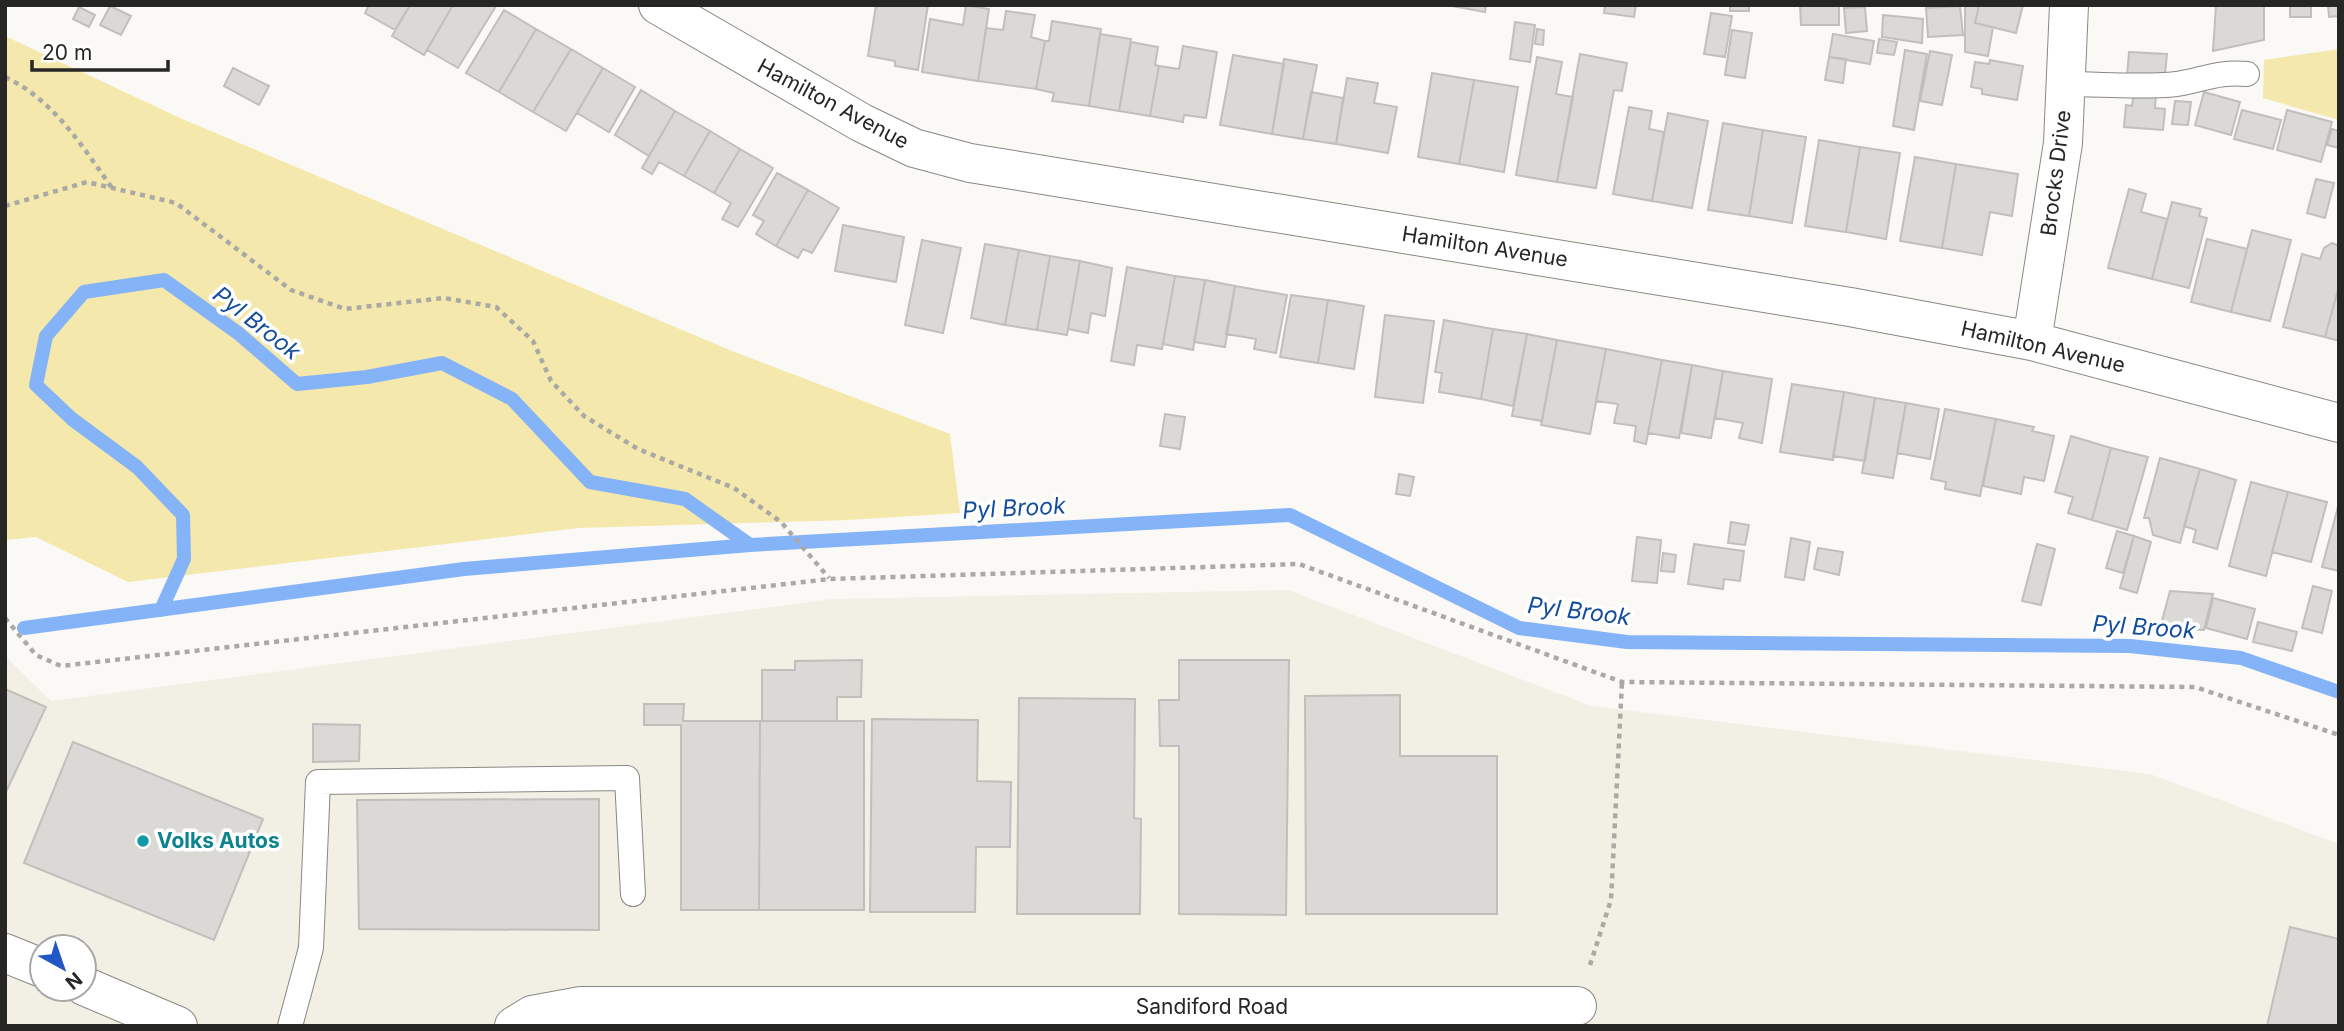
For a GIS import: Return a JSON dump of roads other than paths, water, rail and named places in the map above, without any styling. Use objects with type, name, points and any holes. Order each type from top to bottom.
[{"type":"street","name":"Hamilton Avenue","points":[[658,5],[862,123],[914,148],[970,163],[1850,307],[2032,341],[2339,424]]},
{"type":"street","name":"Brocks Drive","points":[[2032,341],[2063,143],[2069,5]]},
{"type":"street","points":[[5,953],[28,962]]},
{"type":"street","points":[[98,992],[178,1026]]},
{"type":"street","name":"Sandiford Road","points":[[514,1026],[532,1015],[581,1006],[1577,1006]]},
{"type":"lane","points":[[2066,84],[2153,86],[2179,83],[2223,72],[2247,74]]},
{"type":"lane","points":[[290,1026],[311,948],[318,782],[627,778],[634,894]]},
{"type":"waterway","name":"Pyl Brook","points":[[161,610],[184,559],[183,515],[137,467],[72,419],[36,385],[46,336],[84,292],[164,280],[238,333],[297,384],[367,377],[442,363],[512,399],[590,482],[685,499],[750,545]]},
{"type":"waterway","name":"Pyl Brook","points":[[24,628],[464,569],[750,545],[1290,515],[1519,628],[1627,642],[2130,646],[2241,658],[2339,692]]},
{"type":"place","name":"Volks Autos","points":[[143,841]]}]
